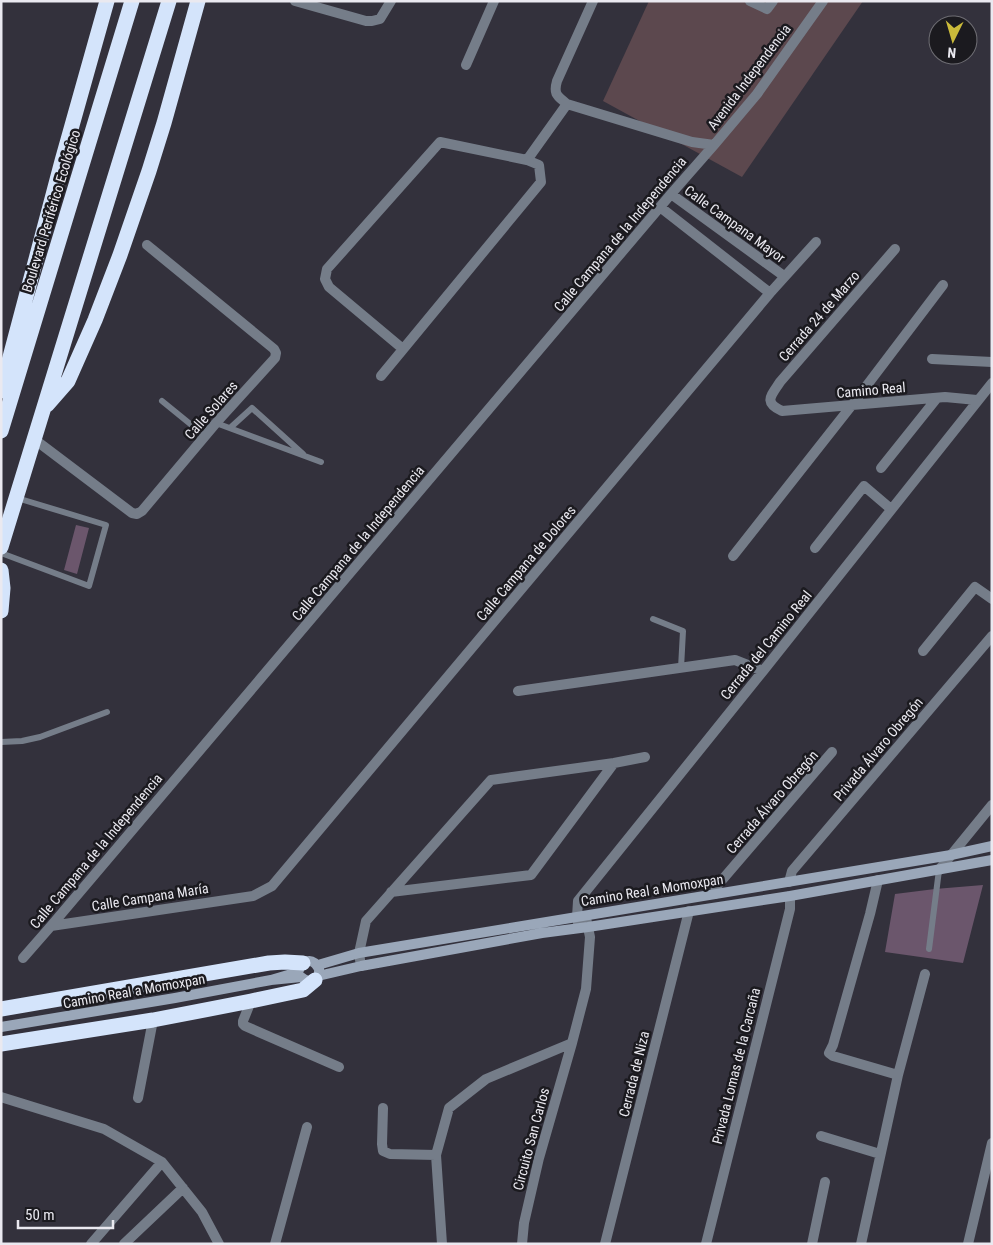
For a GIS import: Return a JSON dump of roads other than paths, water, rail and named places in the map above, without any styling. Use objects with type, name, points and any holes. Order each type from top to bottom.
[{"type":"highway","name":"Boulevard Periférico Ecológico","points":[[1,391],[62,160],[107,1]]},
{"type":"highway","name":"Boulevard Periférico Ecológico","points":[[1,431],[132,1]]},
{"type":"highway","points":[[1,547],[168,1]]},
{"type":"highway","points":[[43,410],[68,381],[95,320],[120,255],[164,123],[198,1]]},
{"type":"highway","points":[[1,570],[3,588],[1,611]]},
{"type":"highway","points":[[1,1009],[269,963],[285,962],[313,971],[303,990],[248,1007],[1,1044]]},
{"type":"street","points":[[296,1],[372,21],[380,19],[391,1]]},
{"type":"street","points":[[466,65],[494,1]]},
{"type":"street","points":[[593,1],[557,81],[555,89],[558,95],[567,104],[692,142],[714,145]]},
{"type":"street","points":[[750,1],[767,9],[773,1]]},
{"type":"street","name":"Avenida Independencia","points":[[714,145],[758,94],[823,1]]},
{"type":"street","points":[[527,160],[567,104]]},
{"type":"street","points":[[382,376],[541,182],[539,165],[527,160],[440,142],[327,269],[325,279],[330,287],[403,349]]},
{"type":"street","name":"Calle Campana de la Independencia","points":[[23,958],[670,194],[714,145]]},
{"type":"street","name":"Calle Campana Mayor","points":[[670,194],[784,276]]},
{"type":"street","points":[[660,207],[770,293]]},
{"type":"street","name":"Calle Campana de Dolores","points":[[253,896],[272,886],[784,276],[816,242]]},
{"type":"street","name":"Calle Solares","points":[[34,439],[132,513],[137,514],[142,511],[216,423],[275,358],[274,348],[147,245]]},
{"type":"street","name":"Cerrada 24 de Marzo","points":[[770,403],[770,397],[780,382],[895,249]]},
{"type":"street","points":[[733,556],[852,405],[943,285]]},
{"type":"street","points":[[932,359],[992,362]]},
{"type":"street","name":"Cerrada del Camino Real","points":[[584,928],[578,901],[992,383]]},
{"type":"street","name":"Camino Real","points":[[770,403],[782,412],[945,397],[977,400]]},
{"type":"street","points":[[881,468],[937,398]]},
{"type":"street","points":[[815,548],[864,486],[891,509]]},
{"type":"street","points":[[923,651],[975,586],[992,599]]},
{"type":"street","name":"Privada Álvaro Obregón","points":[[789,882],[792,871],[992,636]]},
{"type":"street","points":[[518,691],[735,660],[763,671]]},
{"type":"street","name":"Cerrada Álvaro Obregón","points":[[715,894],[716,887],[832,752]]},
{"type":"street","points":[[362,966],[359,953],[366,921],[491,780],[645,757]]},
{"type":"street","points":[[391,892],[531,874],[614,763]]},
{"type":"street","points":[[939,870],[992,805]]},
{"type":"street","name":"Camino Real a Momoxpan","points":[[1,1027],[271,980],[301,977],[307,981],[313,971],[359,953],[951,855],[992,846]]},
{"type":"street","name":"Camino Real a Momoxpan","points":[[271,980],[298,972],[362,966],[542,932],[584,928],[790,896],[992,860]]},
{"type":"street","points":[[878,880],[833,1045],[829,1053],[833,1056],[898,1075]]},
{"type":"street","name":"Calle Campana María","points":[[51,926],[253,896]]},
{"type":"street","name":"Privada Lomas de la Carcaña","points":[[706,1244],[790,909],[790,896]]},
{"type":"street","name":"Cerrada de Niza","points":[[605,1244],[688,911]]},
{"type":"street","name":"Circuito San Carlos","points":[[522,1244],[524,1223],[539,1158],[586,989],[590,937],[584,928]]},
{"type":"street","points":[[861,1244],[898,1075],[925,974]]},
{"type":"street","points":[[248,1007],[243,1021],[245,1026],[339,1067]]},
{"type":"street","points":[[138,1098],[153,1020]]},
{"type":"street","points":[[442,1244],[436,1155],[449,1108],[486,1079],[572,1043]]},
{"type":"street","points":[[1,1097],[104,1129],[162,1162],[202,1212],[219,1244]]},
{"type":"street","points":[[383,1108],[382,1144],[384,1151],[390,1154],[436,1155]]},
{"type":"street","points":[[275,1244],[307,1127]]},
{"type":"street","points":[[821,1136],[880,1154]]},
{"type":"street","points":[[968,1244],[992,1143]]},
{"type":"street","points":[[91,1244],[162,1162]]},
{"type":"street","points":[[814,1243],[825,1182]]},
{"type":"street","points":[[124,1244],[183,1188]]},
{"type":"lane","points":[[162,401],[205,436]]},
{"type":"lane","points":[[230,428],[252,408],[306,456]]},
{"type":"lane","points":[[216,423],[321,462]]},
{"type":"lane","points":[[1,553],[88,586],[106,525],[16,497]]},
{"type":"lane","points":[[653,619],[683,631],[681,668]]},
{"type":"lane","points":[[1,742],[22,741],[40,737],[107,712]]},
{"type":"lane","points":[[929,949],[939,870]]}]
